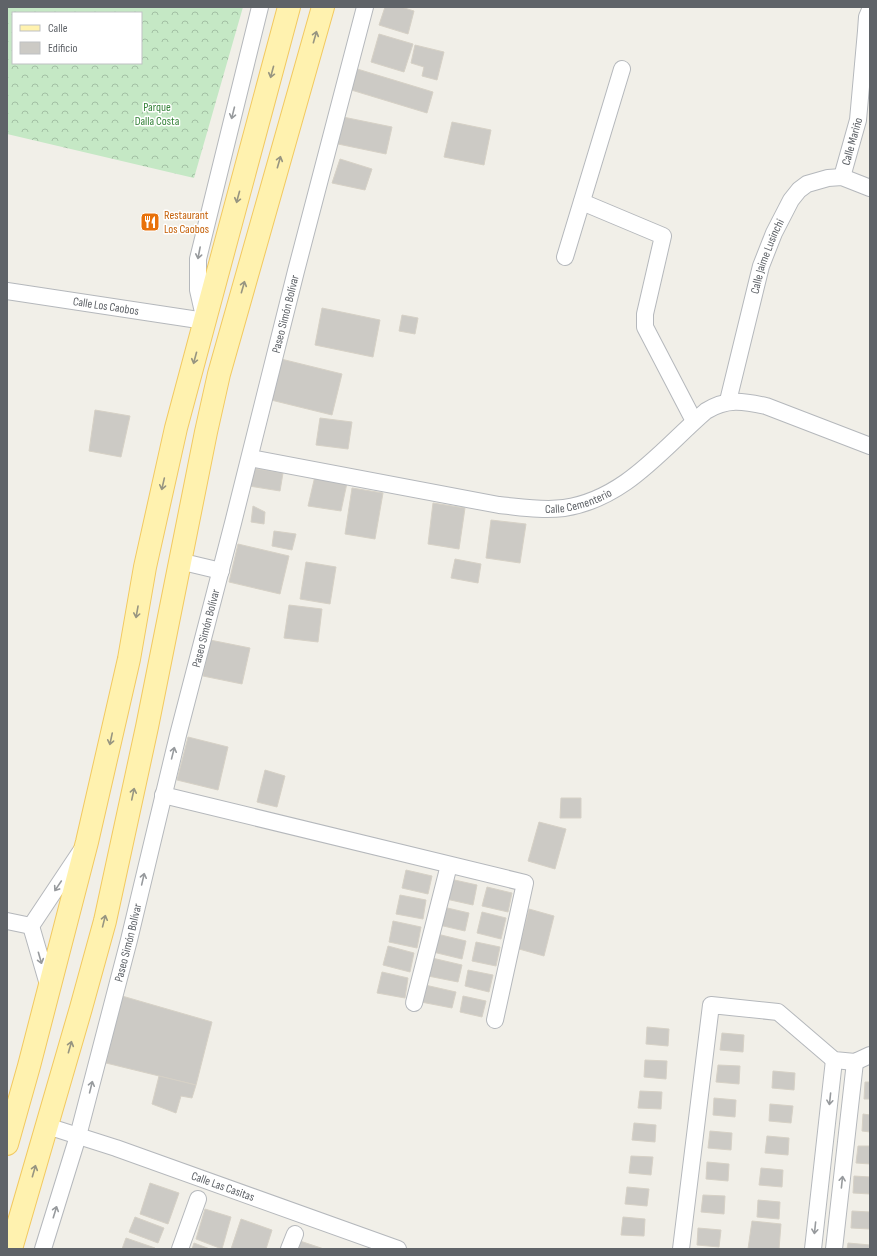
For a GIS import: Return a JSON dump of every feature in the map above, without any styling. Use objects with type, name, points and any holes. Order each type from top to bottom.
[{"type":"main road","points":[[7,1144],[29,1066],[87,842],[125,673],[176,428],[289,7]]},
{"type":"main road","points":[[10,1249],[47,1126],[105,920],[147,727],[206,432],[232,325],[323,7]]},
{"type":"main road","points":[[205,321],[232,325]]},
{"type":"street","points":[[205,321],[198,290],[198,259],[260,7]]},
{"type":"street","name":"Paseo Simón Bolívar","points":[[43,1249],[78,1136],[129,940],[163,795],[250,458],[296,271],[365,7]]},
{"type":"street","name":"Calle Mariño","points":[[842,177],[858,120],[867,17],[870,10]]},
{"type":"street","points":[[565,257],[622,69]]},
{"type":"street","name":"Calle Jaime Lusinchi","points":[[728,402],[761,266],[774,234],[791,200],[799,190],[807,184],[828,178],[842,177],[870,188]]},
{"type":"street","points":[[582,202],[663,236],[645,314],[645,328],[694,421]]},
{"type":"street","name":"Calle Los Caobos","points":[[7,291],[205,321]]},
{"type":"street","name":"Calle Cementerio","points":[[250,458],[499,505],[551,509],[564,508],[579,504],[614,490],[643,470],[694,421],[715,406],[728,402],[748,402],[766,406],[870,446]]},
{"type":"street","points":[[180,561],[221,571]]},
{"type":"street","points":[[163,795],[525,883],[495,1020]]},
{"type":"street","points":[[49,989],[31,926],[87,842]]},
{"type":"street","points":[[414,1003],[449,865]]},
{"type":"street","points":[[7,921],[31,926]]},
{"type":"street","points":[[681,1249],[711,1005],[778,1012],[834,1060],[855,1062],[870,1055]]},
{"type":"street","points":[[813,1249],[834,1060]]},
{"type":"street","points":[[834,1249],[855,1062]]},
{"type":"street","name":"Calle Las Casitas","points":[[47,1126],[116,1148],[398,1249]]},
{"type":"street","points":[[180,1249],[198,1199]]},
{"type":"street","points":[[289,1249],[295,1234]]},
{"type":"green space","name":"Parque Dalla Costa","points":[[7,7],[243,7],[194,178],[7,134]]},
{"type":"building","points":[[385,7],[401,7],[414,11],[408,34],[379,25]]},
{"type":"building","points":[[379,34],[413,44],[404,72],[371,62]]},
{"type":"building","points":[[415,45],[444,52],[437,80],[422,76],[424,67],[411,63]]},
{"type":"building","points":[[354,68],[433,92],[427,113],[348,89]]},
{"type":"building","points":[[343,117],[392,127],[386,154],[338,144]]},
{"type":"building","points":[[452,122],[491,130],[484,165],[444,157]]},
{"type":"building","points":[[340,159],[372,169],[365,190],[332,183]]},
{"type":"building","points":[[322,308],[380,320],[373,357],[315,345]]},
{"type":"building","points":[[402,315],[418,318],[415,334],[399,331]]},
{"type":"building","points":[[277,358],[342,374],[332,415],[267,399]]},
{"type":"building","points":[[95,410],[130,416],[121,457],[89,451]]},
{"type":"building","points":[[320,418],[352,422],[348,449],[316,445]]},
{"type":"building","points":[[252,468],[283,473],[280,491],[249,486]]},
{"type":"building","points":[[315,476],[347,483],[341,511],[308,506]]},
{"type":"building","points":[[352,488],[383,493],[375,539],[345,534]]},
{"type":"building","points":[[433,503],[465,508],[459,549],[428,544]]},
{"type":"building","points":[[253,506],[265,512],[264,524],[251,522]]},
{"type":"building","points":[[491,520],[526,524],[520,563],[486,558]]},
{"type":"building","points":[[274,531],[296,534],[292,550],[272,546]]},
{"type":"building","points":[[238,544],[289,556],[280,594],[229,582]]},
{"type":"building","points":[[455,559],[481,564],[478,583],[451,578]]},
{"type":"building","points":[[306,562],[336,567],[330,604],[300,599]]},
{"type":"building","points":[[289,605],[322,609],[318,642],[284,638]]},
{"type":"building","points":[[210,640],[250,648],[242,684],[203,676]]},
{"type":"building","points":[[188,737],[228,747],[218,790],[177,780]]},
{"type":"building","points":[[265,770],[285,776],[277,807],[257,802]]},
{"type":"building","points":[[561,798],[581,798],[581,818],[560,818]]},
{"type":"building","points":[[539,822],[566,829],[555,869],[528,861]]},
{"type":"building","points":[[406,870],[432,876],[428,894],[402,888]]},
{"type":"building","points":[[450,879],[477,885],[473,905],[446,899]]},
{"type":"building","points":[[487,887],[512,893],[508,912],[482,906]]},
{"type":"building","points":[[400,895],[426,900],[423,919],[396,914]]},
{"type":"building","points":[[443,907],[469,913],[465,931],[439,925]]},
{"type":"building","points":[[529,909],[554,916],[544,956],[519,949]]},
{"type":"building","points":[[482,912],[506,918],[501,939],[477,933]]},
{"type":"building","points":[[393,921],[421,927],[417,948],[389,942]]},
{"type":"building","points":[[437,934],[466,941],[462,959],[433,952]]},
{"type":"building","points":[[476,942],[500,947],[496,966],[472,961]]},
{"type":"building","points":[[388,946],[414,953],[410,972],[383,965]]},
{"type":"building","points":[[432,958],[462,965],[458,982],[428,976]]},
{"type":"building","points":[[468,970],[493,975],[489,992],[465,986]]},
{"type":"building","points":[[382,972],[408,978],[405,998],[377,993]]},
{"type":"building","points":[[425,985],[456,992],[452,1008],[421,1002]]},
{"type":"building","points":[[122,996],[212,1022],[196,1085],[106,1063]]},
{"type":"building","points":[[463,996],[486,1001],[482,1017],[460,1012]]},
{"type":"building","points":[[647,1027],[669,1029],[668,1046],[646,1044]]},
{"type":"building","points":[[722,1033],[744,1035],[743,1052],[720,1050]]},
{"type":"building","points":[[645,1060],[667,1061],[666,1079],[644,1077]]},
{"type":"building","points":[[718,1065],[740,1066],[739,1084],[716,1082]]},
{"type":"building","points":[[773,1071],[795,1073],[794,1090],[772,1088]]},
{"type":"building","points":[[159,1076],[196,1085],[192,1098],[181,1096],[176,1113],[152,1104]]},
{"type":"building","points":[[865,1082],[870,1082],[870,1099],[864,1099]]},
{"type":"building","points":[[640,1091],[662,1092],[661,1109],[638,1108]]},
{"type":"building","points":[[714,1098],[736,1100],[735,1117],[713,1115]]},
{"type":"building","points":[[770,1104],[793,1106],[791,1123],[769,1121]]},
{"type":"building","points":[[863,1114],[870,1115],[870,1132],[862,1131]]},
{"type":"building","points":[[634,1123],[656,1125],[655,1142],[632,1140]]},
{"type":"building","points":[[710,1131],[732,1133],[731,1150],[708,1148]]},
{"type":"building","points":[[767,1136],[789,1138],[788,1155],[765,1153]]},
{"type":"building","points":[[858,1146],[870,1146],[870,1164],[856,1163]]},
{"type":"building","points":[[631,1156],[653,1157],[651,1175],[629,1173]]},
{"type":"building","points":[[707,1162],[729,1164],[728,1181],[706,1179]]},
{"type":"building","points":[[761,1168],[783,1170],[782,1187],[759,1185]]},
{"type":"building","points":[[854,1176],[870,1177],[870,1194],[853,1193]]},
{"type":"building","points":[[150,1183],[179,1193],[168,1224],[140,1214]]},
{"type":"building","points":[[627,1187],[649,1189],[647,1206],[625,1204]]},
{"type":"building","points":[[703,1195],[725,1196],[724,1214],[701,1212]]},
{"type":"building","points":[[758,1200],[780,1202],[779,1219],[757,1217]]},
{"type":"building","points":[[205,1209],[231,1217],[222,1249],[196,1239]]},
{"type":"building","points":[[852,1211],[870,1212],[870,1229],[851,1228]]},
{"type":"building","points":[[135,1217],[164,1228],[158,1243],[129,1232]]},
{"type":"building","points":[[623,1217],[645,1219],[644,1236],[621,1235]]},
{"type":"building","points":[[241,1219],[272,1230],[266,1249],[231,1249]]},
{"type":"building","points":[[752,1221],[781,1224],[779,1249],[748,1249]]},
{"type":"building","points":[[698,1228],[721,1230],[719,1247],[697,1245]]},
{"type":"building","points":[[126,1238],[155,1248],[155,1249],[122,1249]]},
{"type":"building","points":[[300,1241],[324,1249],[298,1249]]},
{"type":"building","points":[[194,1243],[210,1249],[192,1249]]},
{"type":"building","points":[[848,1243],[870,1245],[869,1249],[847,1249]]},
{"type":"place","name":"Restaurant Los Caobos","points":[[150,222]]}]
